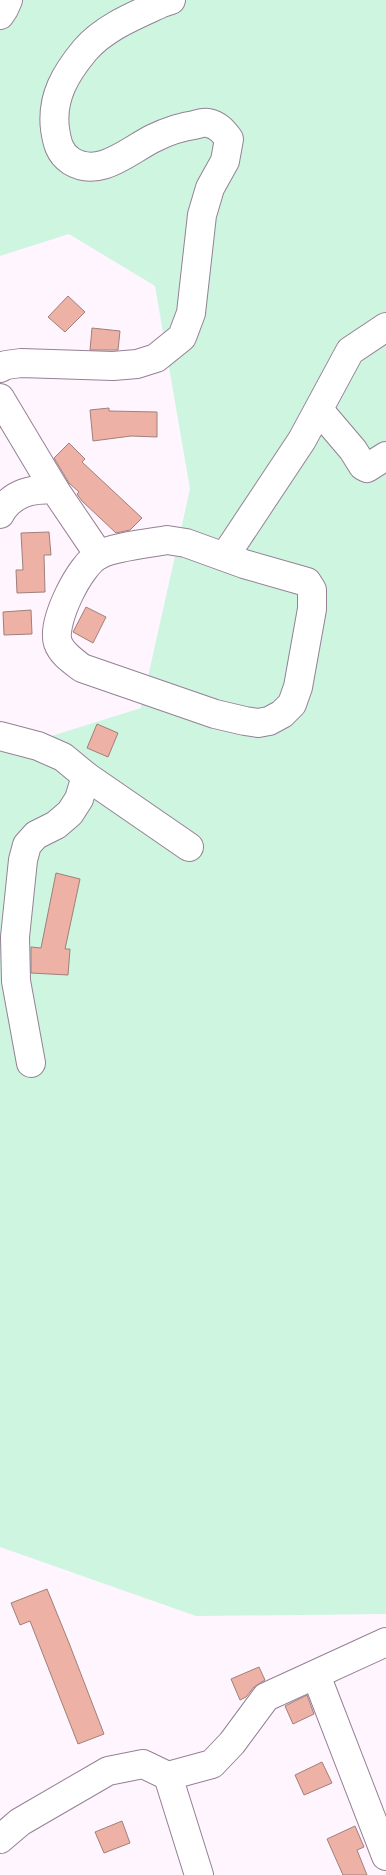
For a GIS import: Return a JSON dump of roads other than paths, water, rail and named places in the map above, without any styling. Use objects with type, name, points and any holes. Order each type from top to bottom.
[{"type":"street","points":[[0,14],[8,0]]},
{"type":"street","points":[[0,368],[6,365],[21,363],[113,366],[137,364],[156,358],[182,337],[192,313],[202,215],[210,188],[225,161],[229,139],[220,127],[207,122],[184,127],[154,138],[114,161],[97,166],[80,166],[66,158],[58,145],[55,124],[57,96],[63,80],[71,67],[90,45],[107,31],[162,2],[171,0]]},
{"type":"street","points":[[225,556],[293,454],[350,351],[386,327]]},
{"type":"street","points":[[0,398],[55,490],[99,554]]},
{"type":"street","points":[[319,410],[353,450],[363,466],[368,468],[386,456]]},
{"type":"street","points":[[0,514],[13,498],[24,492],[42,489],[55,490]]},
{"type":"street","points":[[167,540],[186,542],[244,564],[308,582],[312,590],[312,609],[298,687],[292,704],[282,714],[269,721],[245,721],[214,714],[82,668],[67,656],[58,644],[56,631],[62,612],[85,567],[99,554],[167,540]]},
{"type":"street","points":[[0,736],[38,746],[63,757],[86,776],[189,847]]},
{"type":"street","points":[[31,1063],[16,981],[15,937],[23,860],[28,845],[36,835],[56,825],[70,813],[79,798],[86,776]]},
{"type":"street","points":[[0,1839],[20,1822],[108,1771],[142,1764],[168,1776],[212,1764],[232,1743],[266,1698],[386,1642]]},
{"type":"street","points":[[316,1675],[381,1826],[386,1856]]},
{"type":"street","points":[[168,1776],[199,1875]]}]
